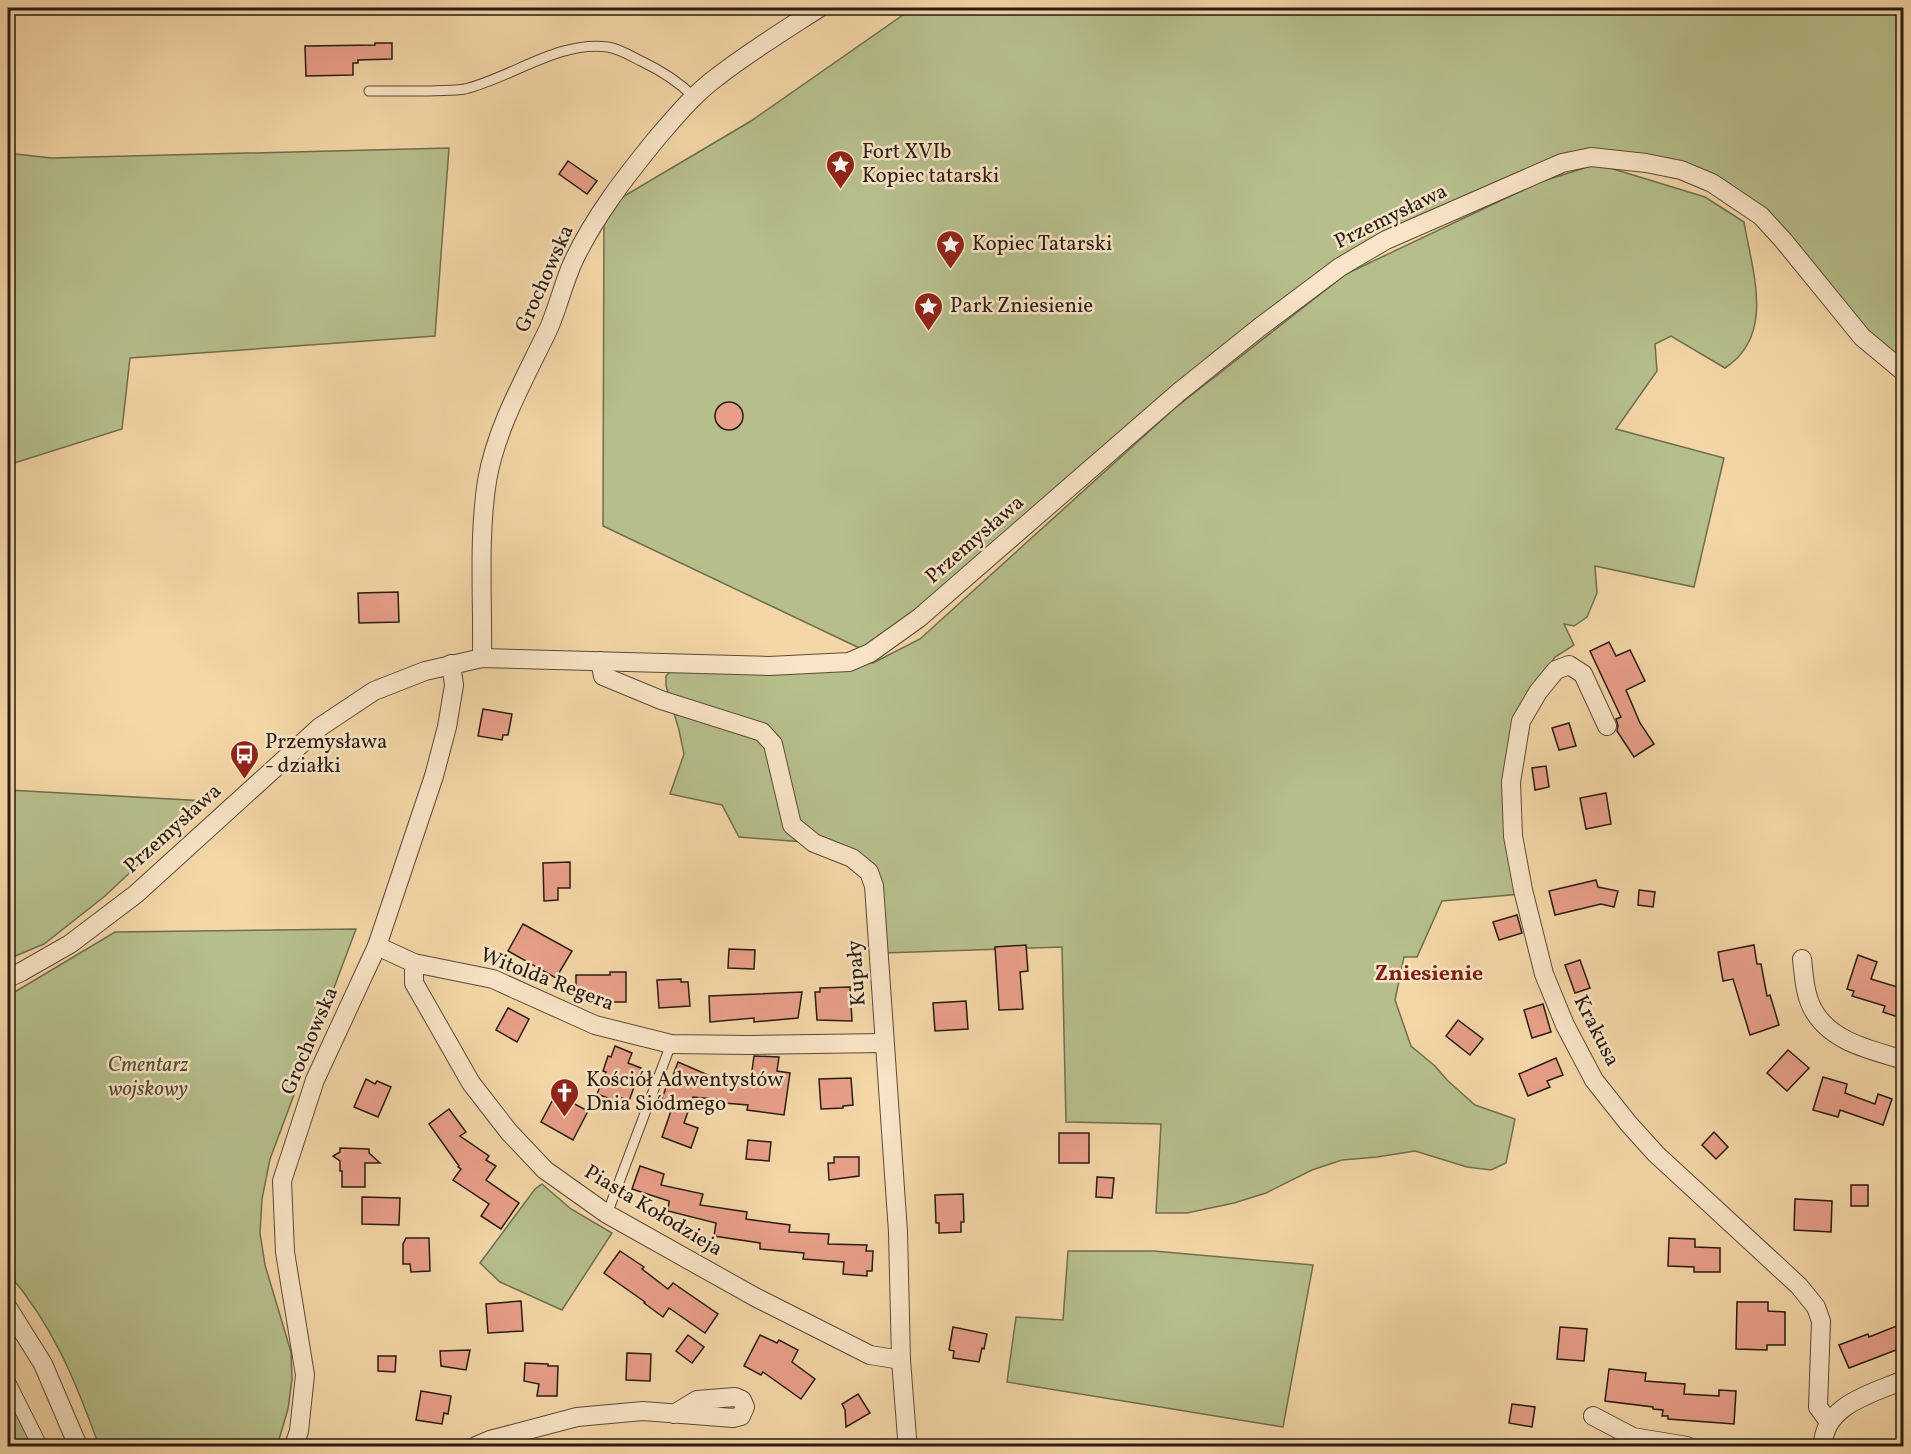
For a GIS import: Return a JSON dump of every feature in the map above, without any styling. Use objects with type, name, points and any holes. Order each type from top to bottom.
[{"type":"street","name":"Grochowska","points":[[482,658],[482,535],[487,481],[494,452],[515,398],[549,327],[574,261],[599,216],[639,161],[694,97],[717,76],[819,8]]},
{"type":"street","name":"Przemysława","points":[[8,978],[70,944],[136,894],[320,727],[374,691],[397,681],[425,671],[482,658],[769,666],[849,662],[870,652],[919,618],[1179,392],[1340,267],[1386,240],[1562,164],[1591,158],[1646,163],[1681,170],[1712,183],[1761,216],[1862,337],[1904,372]]},
{"type":"street","name":"Kupały","points":[[600,661],[603,676],[661,699],[762,732],[773,744],[792,825],[814,843],[852,858],[869,872],[874,886],[898,1232],[906,1446]]},
{"type":"street","name":"Grochowska","points":[[294,1446],[299,1431],[305,1375],[285,1252],[282,1181],[315,1080],[377,946],[434,776],[447,727],[454,685],[452,664]]},
{"type":"street","name":"Krakusa","points":[[1607,726],[1583,674],[1569,665],[1556,670],[1538,692],[1521,721],[1511,782],[1513,836],[1523,890],[1544,974],[1565,1025],[1594,1080],[1628,1123],[1656,1154],[1799,1286],[1816,1307],[1821,1322],[1818,1407],[1829,1422]]},
{"type":"street","name":"Witolda Regera","points":[[377,946],[414,963],[493,979],[595,1025],[671,1044],[884,1042]]},
{"type":"street","points":[[1802,959],[1805,989],[1814,1013],[1826,1025],[1838,1036],[1904,1060]]},
{"type":"street","name":"Piasta Kołodzieja","points":[[414,963],[414,982],[471,1083],[509,1132],[544,1170],[607,1214],[754,1297],[870,1355],[901,1360]]},
{"type":"street","points":[[8,1308],[43,1364],[78,1446]]},
{"type":"street","points":[[1823,1446],[1829,1422],[1844,1407],[1904,1380]]},
{"type":"street","points":[[8,1382],[40,1446]]},
{"type":"street","points":[[476,1446],[490,1440],[577,1417],[643,1411],[674,1414]]},
{"type":"street","points":[[1593,1416],[1633,1437],[1687,1446]]},
{"type":"lane","points":[[369,91],[462,90],[489,82],[554,55],[579,47],[594,46],[610,48],[639,60],[682,86],[694,97]]},
{"type":"lane","points":[[607,1214],[671,1044]]},
{"type":"green space","name":"Park Zniesienie","points":[[913,8],[1903,8],[1903,372],[1783,240],[1712,183],[1591,157],[1340,267],[870,653],[603,526],[604,208],[751,121]]},
{"type":"green space","points":[[449,148],[435,336],[130,358],[122,429],[8,465],[8,153],[51,158]]},
{"type":"green space","points":[[1597,164],[1705,197],[1744,222],[1755,281],[1756,320],[1751,338],[1741,354],[1725,368],[1671,336],[1655,344],[1657,371],[1616,429],[1724,458],[1694,587],[1595,566],[1597,593],[1587,617],[1574,626],[1564,624],[1574,645],[1555,657],[1524,702],[1509,742],[1521,894],[1442,901],[1417,957],[1404,957],[1395,1000],[1411,1046],[1475,1105],[1515,1119],[1506,1163],[1491,1170],[1467,1167],[1415,1151],[1342,1160],[1312,1170],[1266,1193],[1234,1203],[1187,1213],[1156,1213],[1161,1124],[1066,1122],[1062,947],[884,953],[883,904],[843,845],[739,837],[722,805],[670,794],[684,754],[666,686],[666,676],[673,669],[873,663],[920,639],[1175,408],[1346,274],[1540,182]]},
{"type":"green space","points":[[8,790],[206,801],[105,896],[44,944],[8,959]]},
{"type":"green space","name":"Cmentarz wojskowy","points":[[356,929],[270,1159],[262,1199],[260,1233],[265,1265],[291,1352],[292,1379],[288,1409],[277,1446],[99,1446],[72,1377],[51,1334],[8,1273],[8,996],[115,932]]},
{"type":"green space","points":[[542,1184],[571,1209],[612,1233],[562,1310],[500,1282],[480,1263],[535,1189]]},
{"type":"green space","points":[[1068,1251],[1154,1251],[1313,1265],[1283,1427],[1007,1382],[1016,1317],[1063,1320]]},
{"type":"green space","points":[[8,1376],[46,1446],[8,1446]]},
{"type":"building","points":[[375,43],[392,43],[392,59],[358,60],[358,63],[353,63],[353,75],[306,76],[305,46],[375,45]]},
{"type":"building","points":[[568,161],[597,181],[587,194],[559,174]]},
{"type":"building","points":[[729,402],[739,406],[743,416],[739,426],[729,430],[719,426],[715,416],[719,406]]},
{"type":"building","points":[[398,592],[399,622],[359,623],[358,593]]},
{"type":"building","points":[[1609,642],[1616,656],[1630,650],[1645,681],[1626,690],[1640,723],[1654,744],[1634,757],[1617,731],[1616,719],[1621,717],[1590,651]]},
{"type":"building","points":[[483,709],[512,714],[508,735],[503,735],[502,740],[478,736]]},
{"type":"building","points":[[1569,723],[1576,746],[1559,750],[1552,728]]},
{"type":"building","points":[[1546,766],[1549,787],[1535,790],[1532,768]]},
{"type":"building","points":[[1606,793],[1611,824],[1586,829],[1580,798]]},
{"type":"building","points":[[570,862],[570,888],[558,888],[558,900],[544,901],[543,863]]},
{"type":"building","points":[[1596,880],[1598,887],[1618,891],[1614,907],[1601,904],[1555,915],[1549,891]]},
{"type":"building","points":[[1639,890],[1655,892],[1653,907],[1638,905]]},
{"type":"building","points":[[1517,915],[1522,933],[1499,940],[1493,922]]},
{"type":"building","points":[[523,924],[572,951],[556,978],[508,951]]},
{"type":"building","points":[[1026,945],[1028,971],[1020,972],[1023,1009],[999,1010],[995,947]]},
{"type":"building","points":[[1754,945],[1757,964],[1761,964],[1767,996],[1770,995],[1779,1025],[1750,1035],[1733,979],[1723,981],[1718,952]]},
{"type":"building","points":[[729,949],[755,950],[754,969],[728,968]]},
{"type":"building","points":[[1858,955],[1877,962],[1871,979],[1904,989],[1904,1019],[1883,1012],[1885,1006],[1852,996],[1854,991],[1847,989]]},
{"type":"building","points":[[1580,960],[1590,988],[1575,993],[1565,965]]},
{"type":"building","points":[[610,972],[626,972],[626,1002],[611,1002],[611,998],[576,997],[576,975],[610,975]]},
{"type":"building","points":[[681,979],[681,982],[688,982],[690,1006],[659,1008],[657,980]]},
{"type":"building","points":[[850,987],[852,1021],[817,1020],[815,992],[820,992],[820,988]]},
{"type":"building","points":[[802,992],[798,1018],[754,1022],[754,1018],[710,1022],[709,996]]},
{"type":"building","points":[[966,1001],[968,1029],[935,1031],[933,1003]]},
{"type":"building","points":[[1543,1004],[1551,1032],[1532,1038],[1524,1010]]},
{"type":"building","points":[[508,1008],[529,1019],[517,1042],[496,1030]]},
{"type":"building","points":[[1458,1020],[1483,1039],[1470,1055],[1446,1036]]},
{"type":"building","points":[[615,1046],[632,1053],[628,1063],[641,1068],[629,1101],[622,1098],[621,1103],[597,1094],[606,1072],[603,1071],[608,1056],[611,1057]]},
{"type":"building","points":[[1788,1050],[1809,1068],[1787,1091],[1767,1073]]},
{"type":"building","points":[[754,1056],[779,1057],[777,1071],[790,1073],[784,1115],[747,1110],[748,1105],[724,1103],[724,1100],[693,1097],[684,1123],[698,1128],[691,1148],[662,1137],[673,1105],[661,1101],[678,1062],[708,1075],[751,1078]]},
{"type":"building","points":[[1556,1058],[1563,1075],[1547,1081],[1550,1087],[1528,1096],[1519,1074]]},
{"type":"building","points":[[1823,1077],[1847,1084],[1845,1093],[1875,1104],[1878,1094],[1892,1099],[1883,1125],[1840,1110],[1838,1117],[1813,1110]]},
{"type":"building","points":[[851,1078],[853,1105],[821,1109],[819,1079]]},
{"type":"building","points":[[366,1079],[375,1084],[377,1081],[391,1087],[378,1117],[354,1107]]},
{"type":"building","name":"Kościół Adwentystów Dnia Siódmego","points":[[556,1094],[588,1111],[573,1140],[541,1122]]},
{"type":"building","points":[[449,1109],[466,1132],[460,1136],[489,1156],[486,1160],[496,1166],[486,1180],[519,1203],[501,1229],[481,1216],[489,1204],[453,1180],[461,1169],[429,1124]]},
{"type":"building","points":[[1714,1132],[1728,1147],[1716,1159],[1702,1145]]},
{"type":"building","points":[[1059,1133],[1089,1133],[1089,1163],[1059,1163]]},
{"type":"building","points":[[748,1140],[771,1142],[769,1161],[746,1159]]},
{"type":"building","points":[[340,1148],[369,1149],[369,1153],[380,1163],[365,1163],[365,1187],[342,1187],[340,1161],[333,1156],[340,1152]]},
{"type":"building","points":[[834,1157],[859,1157],[859,1176],[829,1180],[828,1163],[834,1163]]},
{"type":"building","points":[[640,1166],[664,1174],[661,1185],[703,1194],[700,1205],[747,1212],[746,1219],[790,1225],[789,1232],[829,1234],[828,1244],[867,1245],[866,1251],[873,1251],[872,1271],[867,1271],[867,1276],[843,1274],[844,1262],[803,1259],[804,1253],[760,1249],[760,1243],[714,1236],[716,1223],[668,1211],[669,1201],[632,1189]]},
{"type":"building","points":[[1097,1177],[1114,1178],[1112,1198],[1096,1197]]},
{"type":"building","points":[[1851,1185],[1868,1185],[1868,1206],[1851,1206]]},
{"type":"building","points":[[963,1194],[964,1222],[961,1222],[961,1232],[939,1233],[939,1223],[936,1223],[935,1195]]},
{"type":"building","points":[[362,1197],[400,1198],[399,1225],[362,1224]]},
{"type":"building","points":[[1795,1199],[1832,1201],[1831,1232],[1794,1230]]},
{"type":"building","points":[[406,1238],[429,1238],[430,1271],[411,1272],[410,1264],[403,1264],[403,1244]]},
{"type":"building","points":[[1669,1238],[1695,1239],[1695,1247],[1720,1248],[1720,1272],[1694,1272],[1694,1267],[1668,1266]]},
{"type":"building","points":[[620,1251],[644,1267],[642,1269],[668,1289],[673,1283],[718,1314],[705,1333],[669,1308],[663,1317],[604,1273]]},
{"type":"building","points":[[521,1301],[523,1331],[488,1333],[486,1304]]},
{"type":"building","points":[[1737,1302],[1768,1302],[1768,1311],[1785,1312],[1785,1345],[1767,1345],[1767,1350],[1736,1349]]},
{"type":"building","points":[[1904,1323],[1904,1347],[1849,1368],[1839,1345],[1868,1334],[1869,1337]]},
{"type":"building","points":[[953,1327],[987,1334],[979,1362],[953,1358],[954,1351],[949,1350]]},
{"type":"building","points":[[1560,1327],[1587,1329],[1584,1361],[1557,1359]]},
{"type":"building","points":[[688,1335],[704,1347],[692,1363],[676,1351]]},
{"type":"building","points":[[760,1335],[777,1343],[779,1340],[798,1350],[792,1362],[815,1379],[801,1399],[763,1372],[761,1375],[744,1366]]},
{"type":"building","points":[[470,1350],[466,1370],[441,1366],[440,1351]]},
{"type":"building","points":[[627,1353],[651,1354],[650,1381],[626,1380]]},
{"type":"building","points":[[378,1356],[396,1356],[395,1372],[378,1371]]},
{"type":"building","points":[[525,1363],[558,1366],[557,1396],[537,1396],[539,1384],[524,1381]]},
{"type":"building","points":[[1609,1369],[1646,1373],[1645,1381],[1685,1384],[1684,1394],[1719,1396],[1719,1390],[1736,1391],[1734,1424],[1668,1419],[1668,1416],[1662,1416],[1663,1410],[1653,1409],[1653,1407],[1605,1401]]},
{"type":"building","points":[[421,1391],[451,1396],[448,1414],[444,1413],[442,1424],[416,1420]]},
{"type":"building","points":[[858,1394],[870,1413],[846,1427],[845,1410],[842,1404]]},
{"type":"building","points":[[1512,1404],[1535,1407],[1532,1427],[1509,1423]]},
{"type":"place","name":"Fort XVIb Kopiec tatarski","points":[[841,190]]},
{"type":"place","name":"Kopiec Tatarski","points":[[951,270]]},
{"type":"place","name":"Park Zniesienie","points":[[929,332]]},
{"type":"place","name":"Przemysława - działki","points":[[244,780]]},
{"type":"place","name":"Kościół Adwentystów Dnia Siódmego","points":[[565,1118]]},
{"type":"district","name":"Zniesienie","points":[[1429,974]]}]
